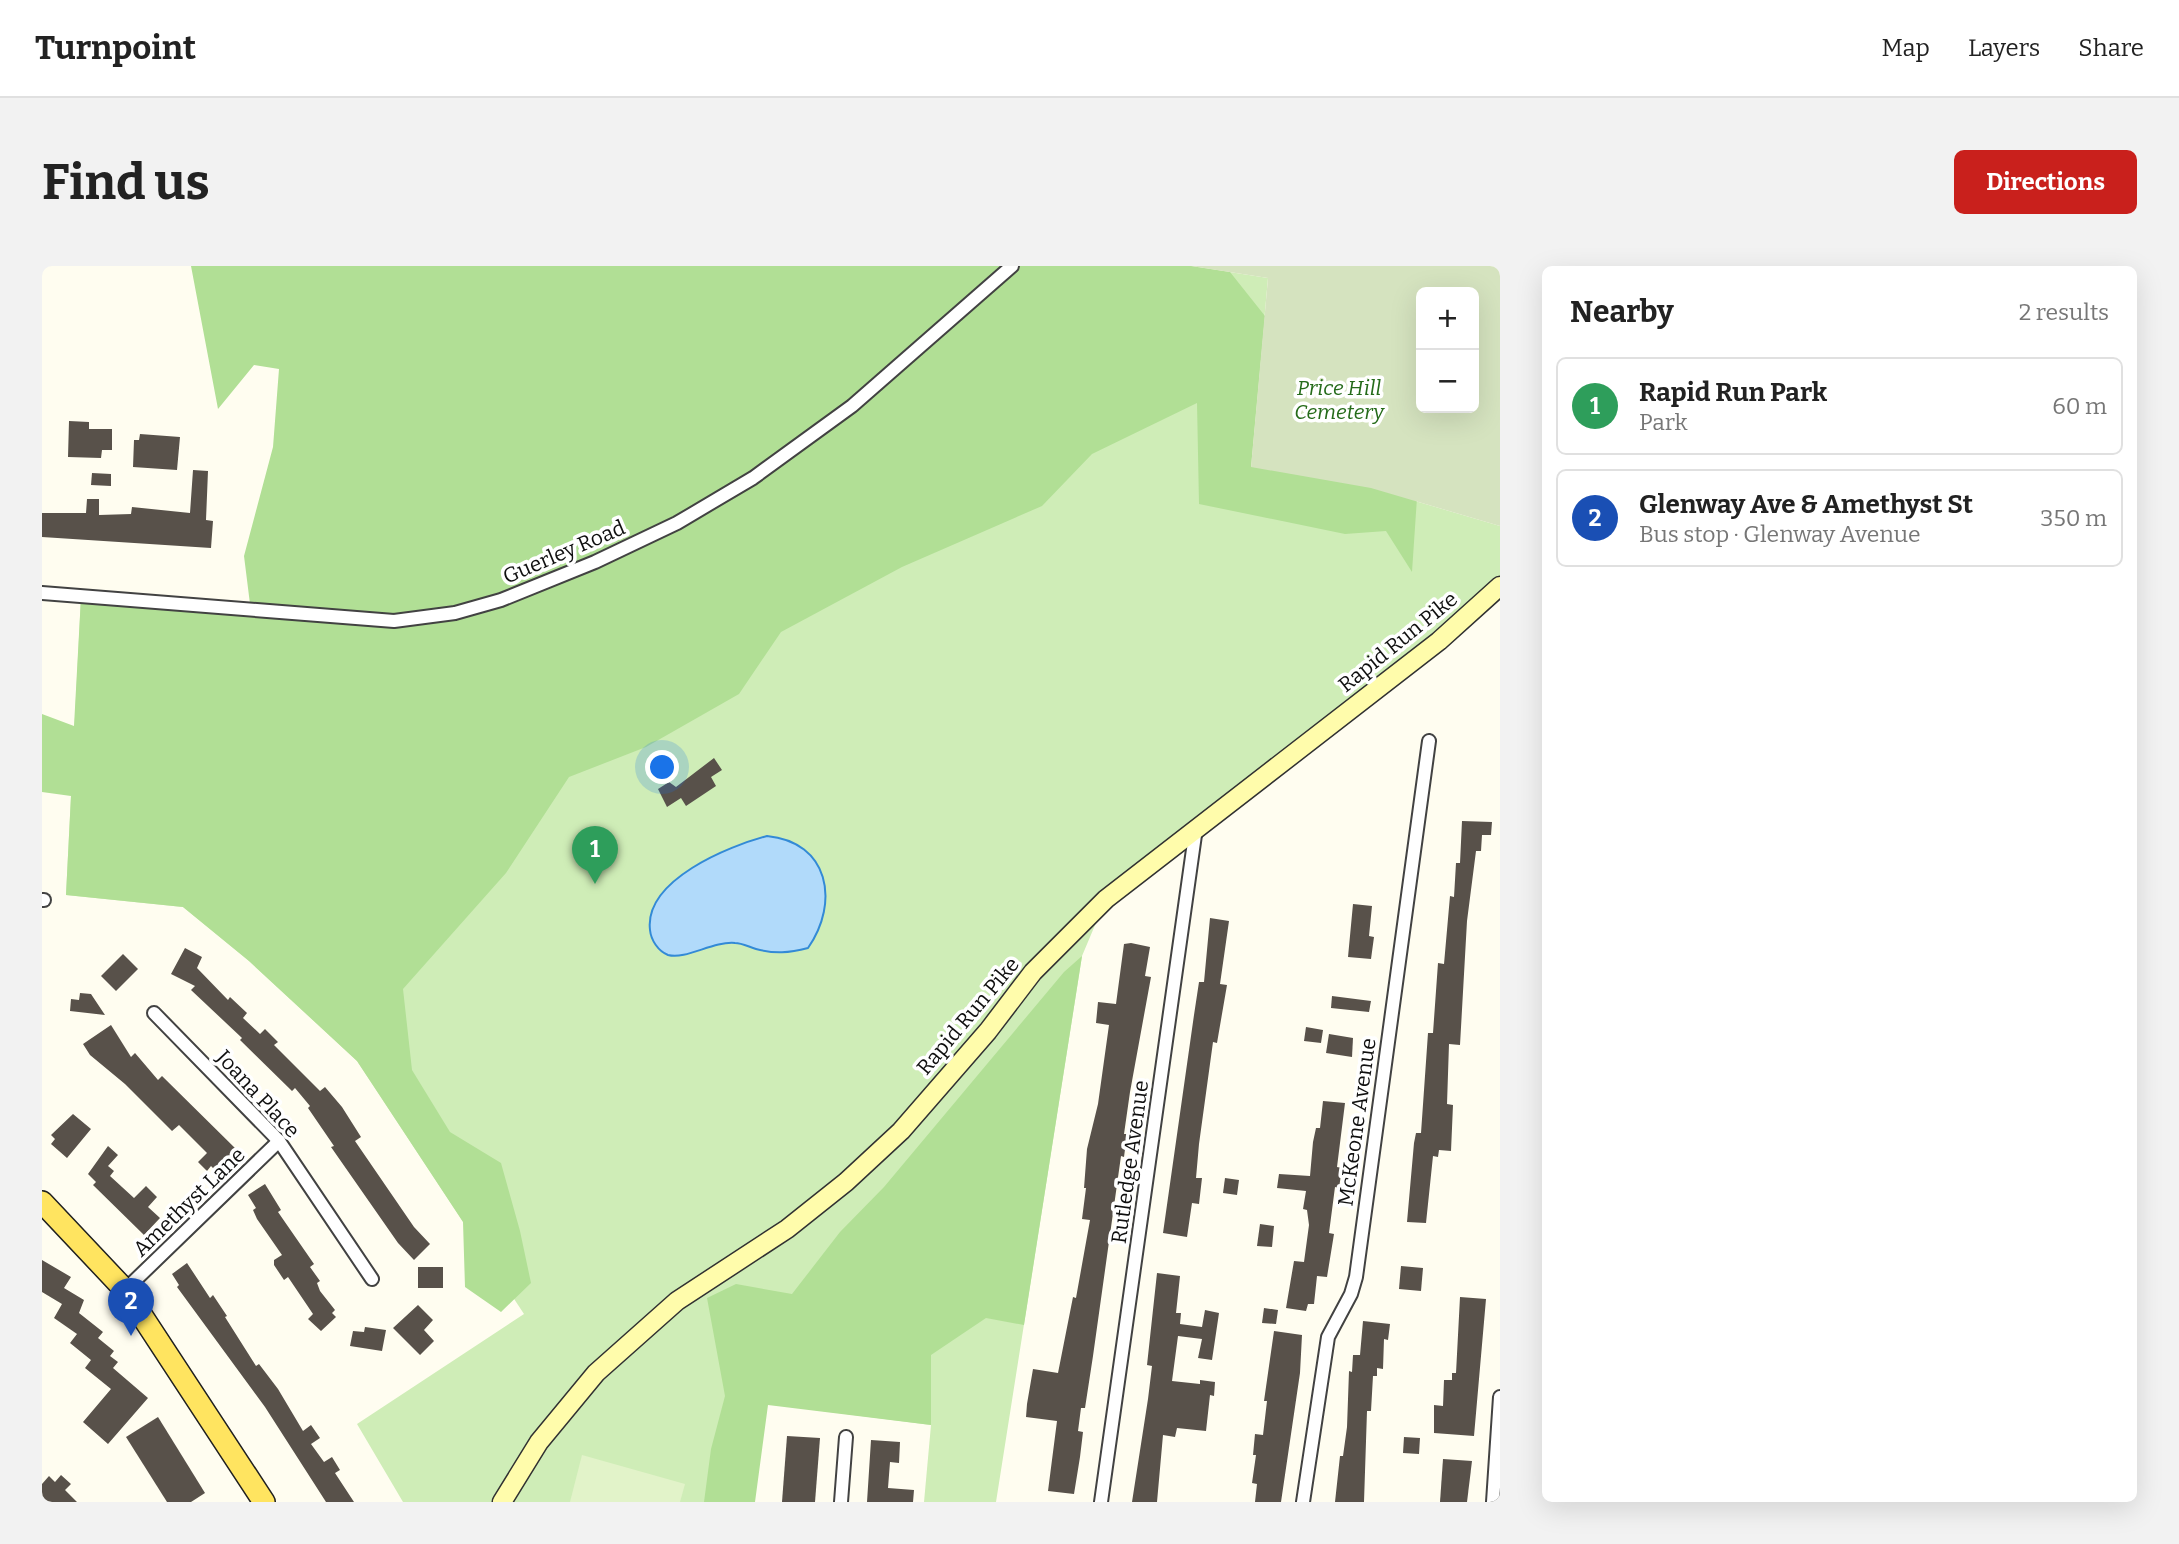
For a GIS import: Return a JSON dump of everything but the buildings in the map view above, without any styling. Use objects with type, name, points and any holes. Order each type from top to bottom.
[{"type":"main road","points":[[42,1202],[125,1290],[264,1502]]},
{"type":"street","name":"Guerley Road","points":[[42,593],[394,621],[455,613],[501,600],[596,562],[665,528],[753,478],[852,406],[1012,266]]},
{"type":"street","name":"Rapid Run Pike","points":[[502,1502],[538,1443],[596,1373],[677,1301],[787,1229],[846,1182],[901,1131],[1065,938],[1138,872],[1438,641],[1500,586]]},
{"type":"street","name":"McKeone Avenue","points":[[1303,1502],[1328,1337],[1351,1294],[1356,1277],[1429,741]]},
{"type":"street","name":"Rutledge Avenue","points":[[1101,1502],[1196,828]]},
{"type":"street","name":"Joana Place","points":[[154,1013],[279,1141],[372,1279]]},
{"type":"street","name":"Amethyst Lane","points":[[125,1290],[279,1141]]},
{"type":"street","points":[[1493,1502],[1500,1397]]},
{"type":"street","points":[[841,1502],[846,1437]]},
{"type":"green space","points":[[191,266],[1191,266],[1230,272],[1265,316],[1251,467],[1419,468],[1412,572],[1386,531],[1345,534],[1199,504],[1197,403],[1092,454],[1042,506],[902,567],[781,632],[739,694],[646,747],[569,777],[506,873],[403,989],[412,1070],[450,1132],[501,1163],[531,1283],[501,1312],[465,1287],[463,1222],[357,1061],[249,961],[183,907],[66,895],[71,796],[42,792],[42,714],[74,726],[81,597],[251,612],[244,556],[273,447],[279,369],[254,365],[218,409]]},
{"type":"green space","points":[[1191,266],[1268,278],[1251,467],[1371,488],[1500,526],[1500,586],[1106,899],[1082,956],[996,1502],[924,1502],[931,1425],[736,1400],[709,1502],[403,1502],[357,1424],[524,1314],[357,1061],[249,961],[183,907],[66,895],[81,597],[252,612]]},
{"type":"green space","name":"Price Hill Cemetery","points":[[1191,266],[1500,266],[1500,526],[1371,488],[1251,467],[1268,278]]},
{"type":"green space","points":[[1082,956],[1024,1325],[986,1318],[931,1355],[931,1425],[768,1405],[755,1502],[704,1502],[711,1449],[725,1396],[707,1298],[736,1284],[792,1294],[840,1232],[884,1187],[1064,972]]},
{"type":"green space","points":[[582,1455],[685,1484],[680,1502],[570,1502]]},
{"type":"water","points":[[767,836],[788,841],[804,850],[816,862],[823,877],[824,912],[808,948],[776,952],[727,943],[675,956],[661,951],[653,941],[650,930],[652,912],[660,896],[692,868],[732,848]]},
{"type":"place","name":"Rapid Run Park","points":[[595,884]]},
{"type":"place","name":"Glenway Ave & Amethyst St","points":[[131,1336]]}]
